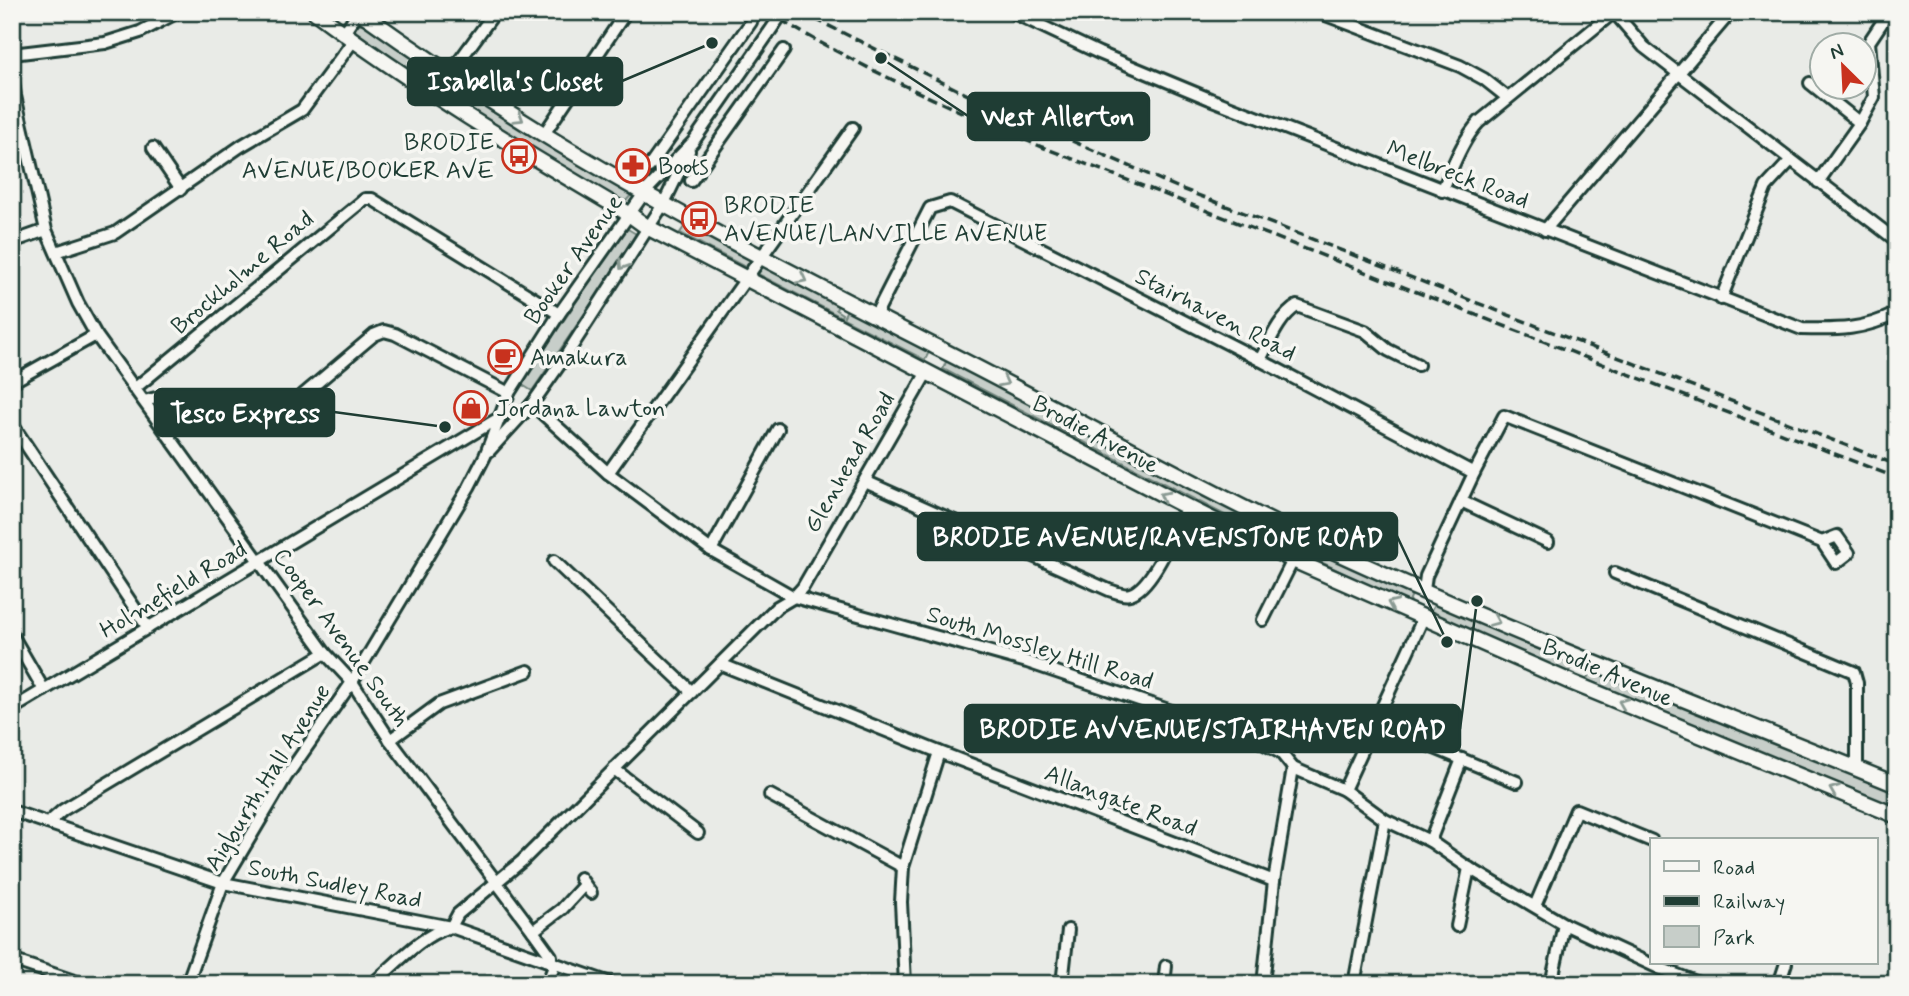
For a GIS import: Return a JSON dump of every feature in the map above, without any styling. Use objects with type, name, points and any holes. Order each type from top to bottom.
[{"type":"street","points":[[12,54],[105,43],[139,32],[178,12]]},
{"type":"street","name":"Brodie Avenue","points":[[316,12],[348,37],[489,131],[647,227],[1186,507],[1293,559],[1573,683],[1897,816]]},
{"type":"street","points":[[56,252],[115,233],[241,146],[302,110],[348,37],[359,12]]},
{"type":"street","name":"Brodie Avenue","points":[[359,12],[449,75],[544,135],[664,203],[761,257],[1201,487],[1307,538],[1583,660],[1897,785]]},
{"type":"street","points":[[449,75],[495,12]]},
{"type":"street","points":[[544,135],[626,12]]},
{"type":"street","name":"Booker Avenue","points":[[485,456],[532,404],[664,203],[693,142],[783,12]]},
{"type":"street","name":"Melbreck Road","points":[[1013,12],[1099,53],[1442,191],[1802,329],[1844,330],[1877,323],[1897,313]]},
{"type":"street","points":[[1318,12],[1460,66],[1484,79],[1508,98]]},
{"type":"street","points":[[1442,191],[1469,133],[1614,12],[1644,47],[1897,241]]},
{"type":"street","points":[[1545,229],[1731,12]]},
{"type":"street","points":[[1818,183],[1860,123],[1874,97],[1869,42],[1889,12]]},
{"type":"street","points":[[669,167],[652,163],[751,22]]},
{"type":"street","points":[[691,181],[784,50]]},
{"type":"street","name":"Cooper Avenue South","points":[[12,75],[14,97],[46,230],[78,303],[96,335],[325,653],[352,682],[390,740],[533,931],[551,956],[553,964]]},
{"type":"street","points":[[700,95],[736,118]]},
{"type":"street","points":[[1834,102],[1860,123]]},
{"type":"street","points":[[608,473],[853,128]]},
{"type":"street","name":"Booker Avenue","points":[[485,456],[509,393],[559,314],[645,192],[693,142]]},
{"type":"street","points":[[153,148],[181,188]]},
{"type":"street","points":[[1721,299],[1766,187],[1790,161]]},
{"type":"street","name":"Brockholme Road","points":[[134,389],[365,199],[372,199],[559,314]]},
{"type":"street","name":"Stairhaven Road","points":[[875,316],[930,208],[950,202],[1261,360],[1474,473]]},
{"type":"street","points":[[12,242],[46,230]]},
{"type":"street","points":[[1261,360],[1288,311],[1297,306],[1365,331],[1388,350],[1413,362],[1415,349]]},
{"type":"street","points":[[144,401],[160,397],[266,422],[280,414],[374,335],[384,331],[395,334],[509,393]]},
{"type":"street","points":[[12,382],[96,335]]},
{"type":"street","name":"Glenhead Road","points":[[451,928],[458,914],[522,860],[777,607],[794,597],[803,587],[939,348]]},
{"type":"street","name":"South Mossley Hill Road","points":[[532,404],[608,473],[711,550],[794,597],[1027,662],[1257,740],[1281,754],[1293,768],[1344,790],[1384,820],[1430,841],[1469,869],[1564,924],[1650,964]]},
{"type":"street","points":[[1344,790],[1420,625],[1426,576],[1504,416],[1822,542]]},
{"type":"street","name":"Holmefield Road","points":[[12,709],[499,418]]},
{"type":"street","points":[[12,424],[148,628]]},
{"type":"street","points":[[711,550],[778,429]]},
{"type":"street","name":"Aigburth Hall Avenue","points":[[187,984],[223,883],[285,777],[352,682],[485,456]]},
{"type":"street","points":[[865,481],[1109,590],[1128,595],[1140,589],[1152,574],[1186,507]]},
{"type":"street","points":[[1461,501],[1548,542]]},
{"type":"street","points":[[1263,620],[1293,559]]},
{"type":"street","points":[[554,561],[692,692]]},
{"type":"street","points":[[1615,573],[1854,672],[1857,683],[1857,769]]},
{"type":"street","points":[[12,635],[44,690]]},
{"type":"street","points":[[48,823],[63,810],[325,653]]},
{"type":"street","points":[[1573,683],[1583,660]]},
{"type":"street","name":"Allangate Road","points":[[720,664],[1274,881]]},
{"type":"street","points":[[390,740],[439,704],[528,671]]},
{"type":"street","points":[[1425,744],[1517,782]]},
{"type":"street","points":[[905,984],[901,902],[903,867],[939,752]]},
{"type":"street","points":[[1430,841],[1462,759]]},
{"type":"street","points":[[1263,984],[1274,881],[1293,768]]},
{"type":"street","points":[[614,769],[698,832]]},
{"type":"street","points":[[770,795],[903,867]]},
{"type":"street","points":[[1535,906],[1577,810],[1650,840]]},
{"type":"street","name":"South Sudley Road","points":[[12,811],[223,883],[451,928],[614,984]]},
{"type":"street","points":[[1354,984],[1384,820]]},
{"type":"street","points":[[1458,926],[1469,869]]},
{"type":"street","points":[[533,931],[562,909],[585,886]]},
{"type":"street","points":[[1551,984],[1564,924]]},
{"type":"street","points":[[372,984],[427,937],[438,930],[451,928]]},
{"type":"street","points":[[1062,984],[1068,930]]},
{"type":"street","points":[[12,960],[83,984]]},
{"type":"street","points":[[547,984],[553,964]]},
{"type":"street","name":"South Mossley Hill Road","points":[[1650,964],[1701,984]]},
{"type":"street","points":[[1779,984],[1786,964]]},
{"type":"street","points":[[1164,984],[1166,966]]},
{"type":"green space","points":[[359,24],[372,29],[442,78],[633,193],[626,201],[608,195],[438,91],[356,34],[355,28]]},
{"type":"green space","points":[[688,221],[755,259],[749,267],[745,267],[680,233]]},
{"type":"green space","points":[[626,228],[638,235],[532,391],[521,384]]},
{"type":"green space","points":[[762,263],[838,304],[836,310],[842,314],[841,317],[758,274],[756,272]]},
{"type":"green space","points":[[849,305],[931,348],[925,360],[843,318]]},
{"type":"green space","points":[[948,357],[1413,592],[1408,604],[1246,526],[943,369]]},
{"type":"green space","points":[[1436,602],[1574,662],[1567,675],[1429,614]]},
{"type":"green space","points":[[1591,668],[1897,790],[1897,809],[1586,682]]},
{"type":"railway","points":[[768,12],[834,50],[902,84],[1042,147],[1897,478]]},
{"type":"railway","points":[[801,12],[970,96],[1177,187],[1897,465]]},
{"type":"place","name":"Isabella's Closet","points":[[712,43]]},
{"type":"place","name":"West Allerton","points":[[881,58]]},
{"type":"place","name":"BRODIE AVENUE/BOOKER AVE","points":[[519,156]]},
{"type":"place","name":"Boots","points":[[633,166]]},
{"type":"place","name":"BRODIE AVENUE/LANVILLE AVENUE","points":[[699,219]]},
{"type":"place","name":"Amakura","points":[[505,357]]},
{"type":"place","name":"Jordana Lawton","points":[[471,408]]},
{"type":"place","name":"Tesco Express","points":[[445,427]]},
{"type":"place","name":"BRODIE AVVENUE/STAIRHAVEN ROAD","points":[[1477,601]]},
{"type":"place","name":"BRODIE AVENUE/RAVENSTONE ROAD","points":[[1447,642]]}]
